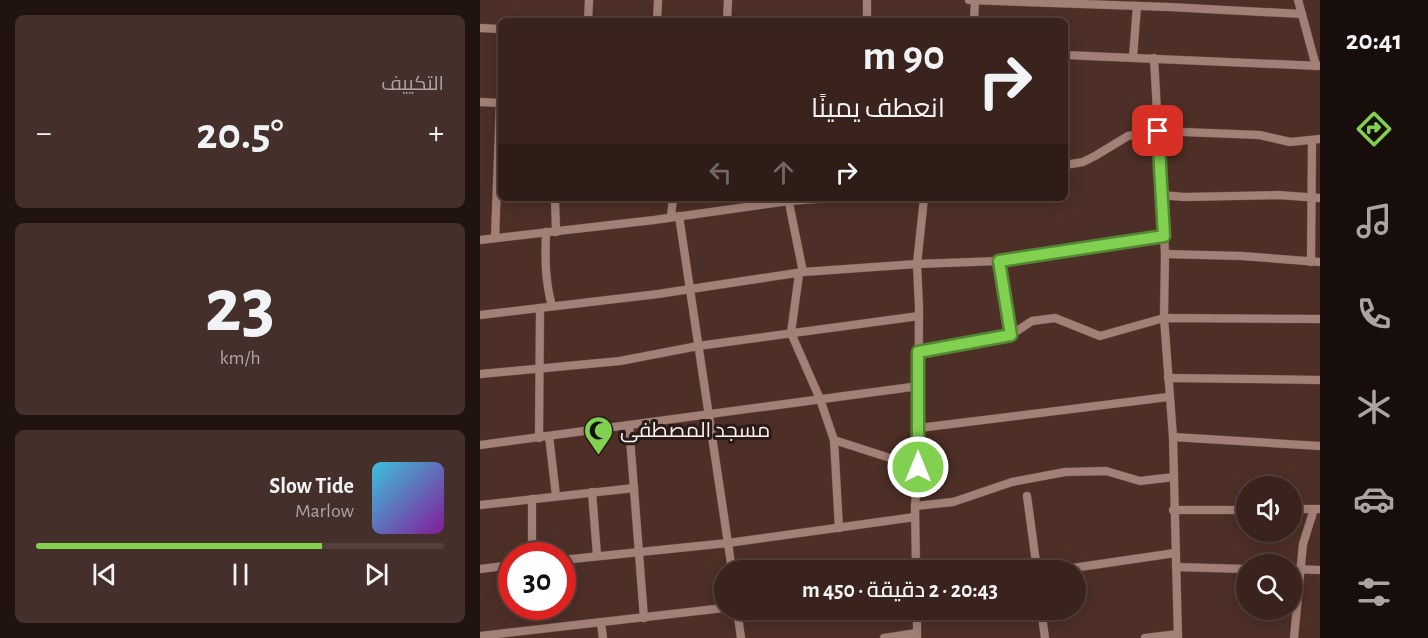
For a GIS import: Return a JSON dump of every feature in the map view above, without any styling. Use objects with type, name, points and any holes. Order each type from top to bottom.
[{"type":"street","points":[[588,18],[589,0]]},
{"type":"street","points":[[657,18],[658,0]]},
{"type":"street","points":[[727,18],[728,0]]},
{"type":"street","points":[[867,0],[867,18]]},
{"type":"street","points":[[969,0],[1137,6],[1170,3],[1302,14]]},
{"type":"street","points":[[974,18],[975,0]]},
{"type":"street","points":[[1068,55],[1318,66],[1298,0]]},
{"type":"street","points":[[1133,57],[1137,6]]},
{"type":"street","points":[[480,28],[498,29]]},
{"type":"street","points":[[1145,638],[1178,636],[1173,510],[1173,437],[1168,398],[1164,318],[1165,254],[1154,58]]},
{"type":"street","points":[[480,102],[498,103]]},
{"type":"street","points":[[1068,164],[1083,162],[1128,136],[1158,131],[1260,135],[1290,142],[1316,140],[1316,262],[1241,256],[1165,254]]},
{"type":"street","points":[[495,238],[498,157]]},
{"type":"street","points":[[1161,195],[1316,197]]},
{"type":"street","points":[[555,201],[556,232]]},
{"type":"street","points":[[673,201],[690,289],[731,560]]},
{"type":"street","points":[[480,240],[675,217],[776,201]]},
{"type":"street","points":[[789,201],[801,273],[791,333],[820,399],[834,440],[839,528]]},
{"type":"street","points":[[916,560],[915,506],[919,428],[917,264],[924,201]]},
{"type":"street","points":[[546,232],[545,270],[552,306]]},
{"type":"street","points":[[480,315],[801,273],[917,264],[999,261],[1164,236]]},
{"type":"street","points":[[999,261],[1011,335]]},
{"type":"street","points":[[539,438],[540,308]]},
{"type":"street","points":[[480,374],[620,361],[698,346],[919,316]]},
{"type":"street","points":[[918,352],[1011,335],[1032,321],[1054,318],[1100,336],[1164,318],[1320,319]]},
{"type":"street","points":[[1168,378],[1320,380]]},
{"type":"street","points":[[480,446],[919,386]]},
{"type":"street","points":[[919,428],[1168,398]]},
{"type":"street","points":[[629,425],[644,618]]},
{"type":"street","points":[[549,436],[556,496]]},
{"type":"street","points":[[1173,437],[1320,446]]},
{"type":"street","points":[[834,440],[918,467]]},
{"type":"street","points":[[915,506],[953,502],[1012,482],[1065,472],[1106,471],[1140,481],[1174,477]]},
{"type":"street","points":[[480,505],[634,488]]},
{"type":"street","points":[[592,492],[597,555]]},
{"type":"street","points":[[1027,496],[1036,560]]},
{"type":"street","points":[[532,499],[532,542]]},
{"type":"street","points":[[1302,554],[1303,544],[1317,509]]},
{"type":"street","points":[[1173,510],[1236,510]]},
{"type":"street","points":[[576,558],[728,543],[915,517]]},
{"type":"street","points":[[1086,566],[1175,553]]},
{"type":"street","points":[[480,569],[498,567]]},
{"type":"street","points":[[1176,567],[1236,569]]},
{"type":"street","points":[[1302,570],[1320,570]]},
{"type":"street","points":[[480,636],[714,609]]},
{"type":"street","points":[[739,620],[741,638]]},
{"type":"street","points":[[884,638],[917,635],[918,620]]},
{"type":"street","points":[[1043,620],[1045,638]]},
{"type":"street","points":[[1293,638],[1295,620]]},
{"type":"street","points":[[601,622],[603,638]]},
{"type":"place","name":"مسجد المصطفى","points":[[599,456]]},
{"type":"route","points":[[918,467],[918,352],[1011,335],[999,261],[1164,236],[1158,131]]}]
